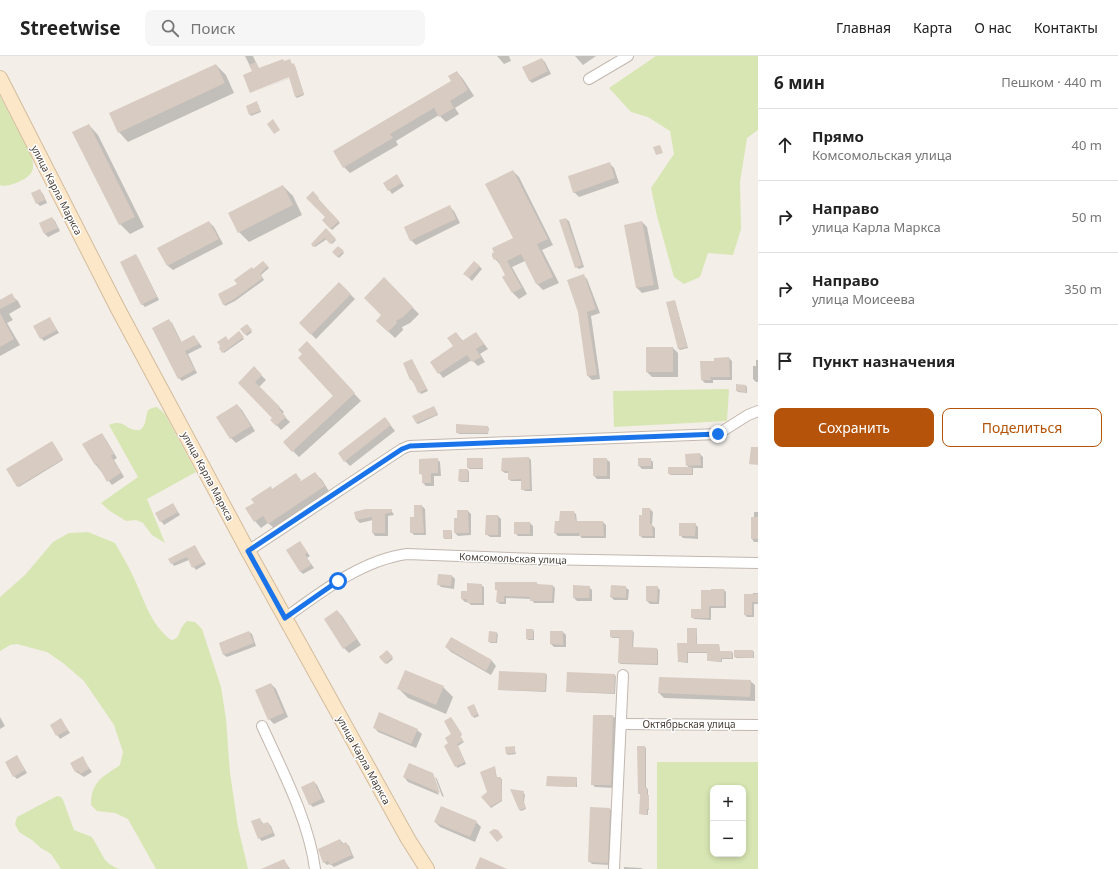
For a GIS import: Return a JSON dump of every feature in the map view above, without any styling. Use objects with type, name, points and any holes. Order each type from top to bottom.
[{"type":"street","points":[[589,79],[628,56]]},
{"type":"street","name":"улица Карла Маркса","points":[[0,78],[118,309],[248,551],[408,839],[427,869]]},
{"type":"street","points":[[248,551],[396,453],[410,446],[718,434],[748,415],[758,411]]},
{"type":"street","name":"Комсомольская улица","points":[[285,618],[338,581],[381,559],[407,554],[538,559],[758,563]]},
{"type":"street","points":[[614,869],[623,675]]},
{"type":"street","name":"Октябрьская улица","points":[[621,724],[758,725]]},
{"type":"street","points":[[262,726],[288,784],[309,837],[315,869]]},
{"type":"green space","points":[[656,56],[758,56],[758,130],[747,138],[740,182],[741,229],[733,255],[708,253],[700,277],[684,284],[674,277],[651,188],[674,154],[670,131],[648,117],[631,112],[609,88]]},
{"type":"green space","points":[[0,96],[30,153],[33,164],[32,172],[26,178],[6,186],[0,185]]},
{"type":"green space","points":[[729,389],[727,421],[614,427],[613,391]]},
{"type":"green space","points":[[157,407],[165,414],[196,472],[147,499],[165,543],[152,535],[143,523],[136,520],[126,521],[110,511],[101,503],[138,477],[109,425],[119,423],[135,430],[140,430],[145,423],[148,410]]},
{"type":"green space","points":[[88,532],[115,543],[131,572],[153,619],[164,634],[171,640],[177,637],[182,626],[187,621],[195,622],[202,629],[221,687],[226,719],[230,773],[238,827],[248,869],[156,869],[128,819],[115,813],[97,811],[91,805],[93,790],[99,780],[120,765],[123,752],[114,725],[84,681],[63,663],[47,652],[17,644],[10,645],[0,651],[0,597],[25,575],[53,542],[69,533]]},
{"type":"green space","points":[[657,762],[758,762],[758,869],[657,869]]},
{"type":"green space","points":[[57,796],[61,797],[63,800],[74,830],[92,837],[105,860],[118,869],[61,869],[51,854],[19,832],[15,824],[17,817]]},
{"type":"building","points":[[542,58],[548,71],[529,81],[522,67]]},
{"type":"building","points":[[283,59],[284,61],[290,59],[292,64],[294,63],[304,94],[295,97],[289,77],[250,93],[243,75],[252,71],[249,65],[256,62],[259,68]]},
{"type":"building","points":[[216,64],[225,83],[118,133],[109,113]]},
{"type":"building","points":[[457,71],[468,90],[450,101],[454,108],[439,117],[434,108],[390,134],[393,138],[343,168],[333,151],[451,81],[448,76]]},
{"type":"building","points":[[257,101],[260,111],[249,115],[246,106]]},
{"type":"building","points":[[273,119],[280,130],[274,134],[267,124]]},
{"type":"building","points":[[89,124],[135,217],[119,225],[72,132]]},
{"type":"building","points":[[660,145],[663,153],[656,155],[653,147]]},
{"type":"building","points":[[610,162],[615,178],[573,193],[568,176]]},
{"type":"building","points":[[513,170],[548,239],[537,244],[553,277],[536,284],[521,254],[507,261],[522,288],[512,293],[502,277],[505,275],[497,259],[494,260],[492,256],[492,253],[494,253],[492,248],[513,238],[485,184]]},
{"type":"building","points":[[397,174],[402,183],[388,191],[383,183]]},
{"type":"building","points":[[283,185],[293,205],[238,233],[228,213]]},
{"type":"building","points":[[40,189],[45,200],[36,204],[31,193]]},
{"type":"building","points":[[313,191],[319,198],[318,199],[339,221],[330,229],[322,220],[325,217],[306,198]]},
{"type":"building","points":[[450,205],[456,219],[410,241],[404,227]]},
{"type":"building","points":[[52,217],[58,228],[44,234],[39,223]]},
{"type":"building","points":[[566,218],[582,265],[575,268],[559,220]]},
{"type":"building","points":[[209,221],[219,239],[167,266],[157,248]]},
{"type":"building","points":[[642,221],[654,285],[636,288],[624,225]]},
{"type":"building","points":[[326,228],[336,239],[330,244],[325,238],[313,247],[311,244]]},
{"type":"building","points":[[338,246],[344,251],[337,257],[332,252]]},
{"type":"building","points":[[136,254],[157,297],[141,305],[120,262]]},
{"type":"building","points":[[263,261],[268,266],[260,274],[263,278],[233,300],[223,305],[218,294],[237,284],[234,280],[252,267],[253,269]]},
{"type":"building","points":[[474,261],[480,266],[469,278],[463,274]]},
{"type":"building","points":[[584,274],[596,309],[587,312],[597,375],[587,376],[578,312],[567,280]]},
{"type":"building","points":[[384,277],[413,307],[403,317],[396,321],[397,323],[388,332],[376,321],[381,315],[364,298]]},
{"type":"building","points":[[339,282],[351,294],[311,335],[299,323]]},
{"type":"building","points":[[12,293],[16,301],[0,309],[0,300]]},
{"type":"building","points":[[675,300],[687,347],[678,349],[666,302]]},
{"type":"building","points":[[0,313],[14,339],[0,347]]},
{"type":"building","points":[[50,317],[57,330],[40,339],[33,326]]},
{"type":"building","points":[[169,319],[181,342],[194,335],[199,344],[185,351],[195,370],[178,379],[152,328]]},
{"type":"building","points":[[247,324],[252,330],[245,335],[240,329]]},
{"type":"building","points":[[239,331],[244,337],[222,353],[217,342],[226,336],[228,340]]},
{"type":"building","points":[[456,332],[462,341],[476,332],[484,344],[476,349],[481,357],[472,362],[467,355],[438,374],[430,362],[453,346],[447,338]]},
{"type":"building","points":[[307,341],[355,393],[292,452],[283,442],[333,396],[298,358],[302,354],[298,350]]},
{"type":"building","points":[[646,347],[673,347],[673,372],[646,372]]},
{"type":"building","points":[[729,357],[730,377],[710,377],[711,380],[701,380],[700,361],[714,361],[714,358]]},
{"type":"building","points":[[412,359],[427,389],[418,393],[412,379],[410,380],[403,363]]},
{"type":"building","points":[[254,366],[262,375],[255,382],[280,407],[279,409],[286,417],[276,426],[270,420],[272,418],[238,383]]},
{"type":"building","points":[[736,384],[746,385],[746,392],[736,391]]},
{"type":"building","points":[[237,404],[251,426],[230,439],[216,417]]},
{"type":"building","points":[[434,406],[438,414],[416,423],[412,416]]},
{"type":"building","points":[[385,417],[391,425],[344,462],[338,453]]},
{"type":"building","points":[[456,424],[488,426],[488,433],[456,433]]},
{"type":"building","points":[[102,433],[114,454],[111,456],[121,473],[107,482],[97,464],[95,465],[82,444]]},
{"type":"building","points":[[52,441],[63,459],[17,487],[6,469]]},
{"type":"building","points":[[751,447],[758,447],[758,465],[749,464]]},
{"type":"building","points":[[700,453],[701,465],[686,466],[685,454]]},
{"type":"building","points":[[529,457],[530,489],[521,490],[521,479],[508,480],[508,471],[501,471],[502,458]]},
{"type":"building","points":[[438,458],[438,473],[431,473],[431,483],[422,483],[422,474],[419,474],[419,459]]},
{"type":"building","points":[[467,458],[483,458],[483,468],[467,468]]},
{"type":"building","points":[[593,458],[607,458],[607,476],[593,476]]},
{"type":"building","points":[[638,458],[651,458],[651,466],[638,466]]},
{"type":"building","points":[[668,467],[692,467],[692,474],[668,474]]},
{"type":"building","points":[[459,469],[468,469],[468,481],[458,481]]},
{"type":"building","points":[[315,472],[325,486],[268,524],[263,516],[254,522],[245,508],[254,503],[251,499],[271,486],[272,489],[296,473],[301,481]]},
{"type":"building","points":[[173,503],[178,512],[160,522],[155,513]]},
{"type":"building","points":[[414,505],[422,505],[424,533],[410,533],[410,517],[414,517]]},
{"type":"building","points":[[642,508],[650,508],[650,524],[652,524],[653,536],[639,536],[639,515],[642,515]]},
{"type":"building","points":[[366,509],[392,509],[392,512],[385,514],[385,533],[372,533],[372,517],[356,520],[354,512]]},
{"type":"building","points":[[457,510],[468,510],[469,533],[454,533],[454,518],[457,518]]},
{"type":"building","points":[[560,511],[574,511],[576,521],[603,521],[604,536],[579,536],[579,533],[554,533],[555,521],[559,521]]},
{"type":"building","points":[[486,515],[498,515],[498,535],[485,535]]},
{"type":"building","points":[[751,517],[758,517],[758,539],[751,539]]},
{"type":"building","points":[[514,522],[530,522],[530,534],[514,534]]},
{"type":"building","points":[[679,523],[696,523],[695,536],[679,536]]},
{"type":"building","points":[[443,530],[452,530],[451,539],[443,538]]},
{"type":"building","points":[[300,541],[308,553],[305,554],[311,565],[300,572],[286,550]]},
{"type":"building","points":[[195,545],[204,562],[192,568],[187,557],[171,564],[168,559]]},
{"type":"building","points":[[438,574],[452,575],[451,586],[437,585]]},
{"type":"building","points":[[495,582],[537,582],[537,584],[553,585],[552,601],[530,601],[530,597],[504,596],[504,602],[496,602],[497,590],[495,590]]},
{"type":"building","points":[[467,583],[482,584],[482,603],[467,603],[467,599],[461,599],[461,591],[467,591]]},
{"type":"building","points":[[573,585],[590,586],[589,598],[573,598]]},
{"type":"building","points":[[611,585],[626,586],[626,598],[610,597]]},
{"type":"building","points":[[646,586],[658,586],[657,602],[646,601]]},
{"type":"building","points":[[724,589],[724,606],[709,606],[709,618],[691,618],[691,609],[701,609],[701,590]]},
{"type":"building","points":[[744,594],[758,594],[758,602],[752,602],[752,615],[744,615]]},
{"type":"building","points":[[337,610],[357,639],[343,649],[324,619]]},
{"type":"building","points":[[687,628],[697,628],[696,644],[719,644],[720,651],[732,651],[732,658],[721,658],[721,661],[707,661],[707,652],[687,652],[687,662],[678,662],[677,643],[687,643]]},
{"type":"building","points":[[526,629],[533,629],[533,639],[526,639]]},
{"type":"building","points":[[610,630],[633,630],[632,647],[657,648],[657,664],[618,663],[619,637],[610,637]]},
{"type":"building","points":[[249,631],[254,643],[223,655],[219,643]]},
{"type":"building","points":[[489,631],[497,632],[496,642],[488,642]]},
{"type":"building","points":[[550,631],[563,631],[563,645],[550,644]]},
{"type":"building","points":[[451,637],[492,660],[486,671],[445,647]]},
{"type":"building","points":[[387,650],[393,657],[385,664],[379,657]]},
{"type":"building","points":[[734,650],[753,650],[753,658],[734,657]]},
{"type":"building","points":[[405,670],[444,686],[436,705],[397,689]]},
{"type":"building","points":[[499,671],[546,673],[545,691],[498,690]]},
{"type":"building","points":[[567,672],[615,674],[614,693],[566,692]]},
{"type":"building","points":[[659,677],[751,680],[750,697],[658,693]]},
{"type":"building","points":[[271,683],[284,713],[268,720],[255,690]]},
{"type":"building","points":[[474,704],[478,714],[472,717],[467,707]]},
{"type":"building","points":[[379,712],[418,729],[411,744],[373,728]]},
{"type":"building","points":[[593,715],[613,715],[611,785],[591,785]]},
{"type":"building","points":[[451,717],[462,734],[460,735],[463,741],[457,744],[465,762],[455,767],[444,746],[448,743],[445,738],[451,734],[444,721]]},
{"type":"building","points":[[61,718],[68,730],[56,736],[50,725]]},
{"type":"building","points":[[515,746],[515,753],[506,754],[505,747]]},
{"type":"building","points":[[637,746],[645,746],[645,787],[647,787],[647,795],[649,795],[649,809],[647,809],[647,815],[639,814],[640,794],[638,794]]},
{"type":"building","points":[[17,755],[25,770],[13,777],[5,762]]},
{"type":"building","points":[[83,756],[89,769],[80,774],[78,771],[75,772],[70,763]]},
{"type":"building","points":[[409,763],[433,773],[440,793],[403,777]]},
{"type":"building","points":[[495,766],[496,777],[501,777],[502,800],[490,807],[481,797],[487,792],[480,772]]},
{"type":"building","points":[[547,776],[577,777],[576,787],[546,786]]},
{"type":"building","points":[[314,781],[322,799],[309,805],[301,787]]},
{"type":"building","points":[[510,789],[524,791],[523,800],[526,808],[519,810]]},
{"type":"building","points":[[441,806],[477,821],[470,837],[434,822]]},
{"type":"building","points":[[590,807],[610,808],[608,863],[588,862]]},
{"type":"building","points":[[260,818],[262,824],[268,822],[273,833],[258,839],[251,821]]},
{"type":"building","points":[[494,829],[498,830],[503,837],[497,842],[489,832]]},
{"type":"building","points":[[340,839],[342,844],[346,842],[352,855],[330,865],[328,861],[323,863],[318,849]]},
{"type":"building","points":[[480,857],[507,869],[475,869]]},
{"type":"building","points":[[284,859],[289,869],[261,869]]},
{"type":"route","points":[[338,581],[285,618],[248,551],[402,449],[417,445],[574,441],[718,434]]}]
